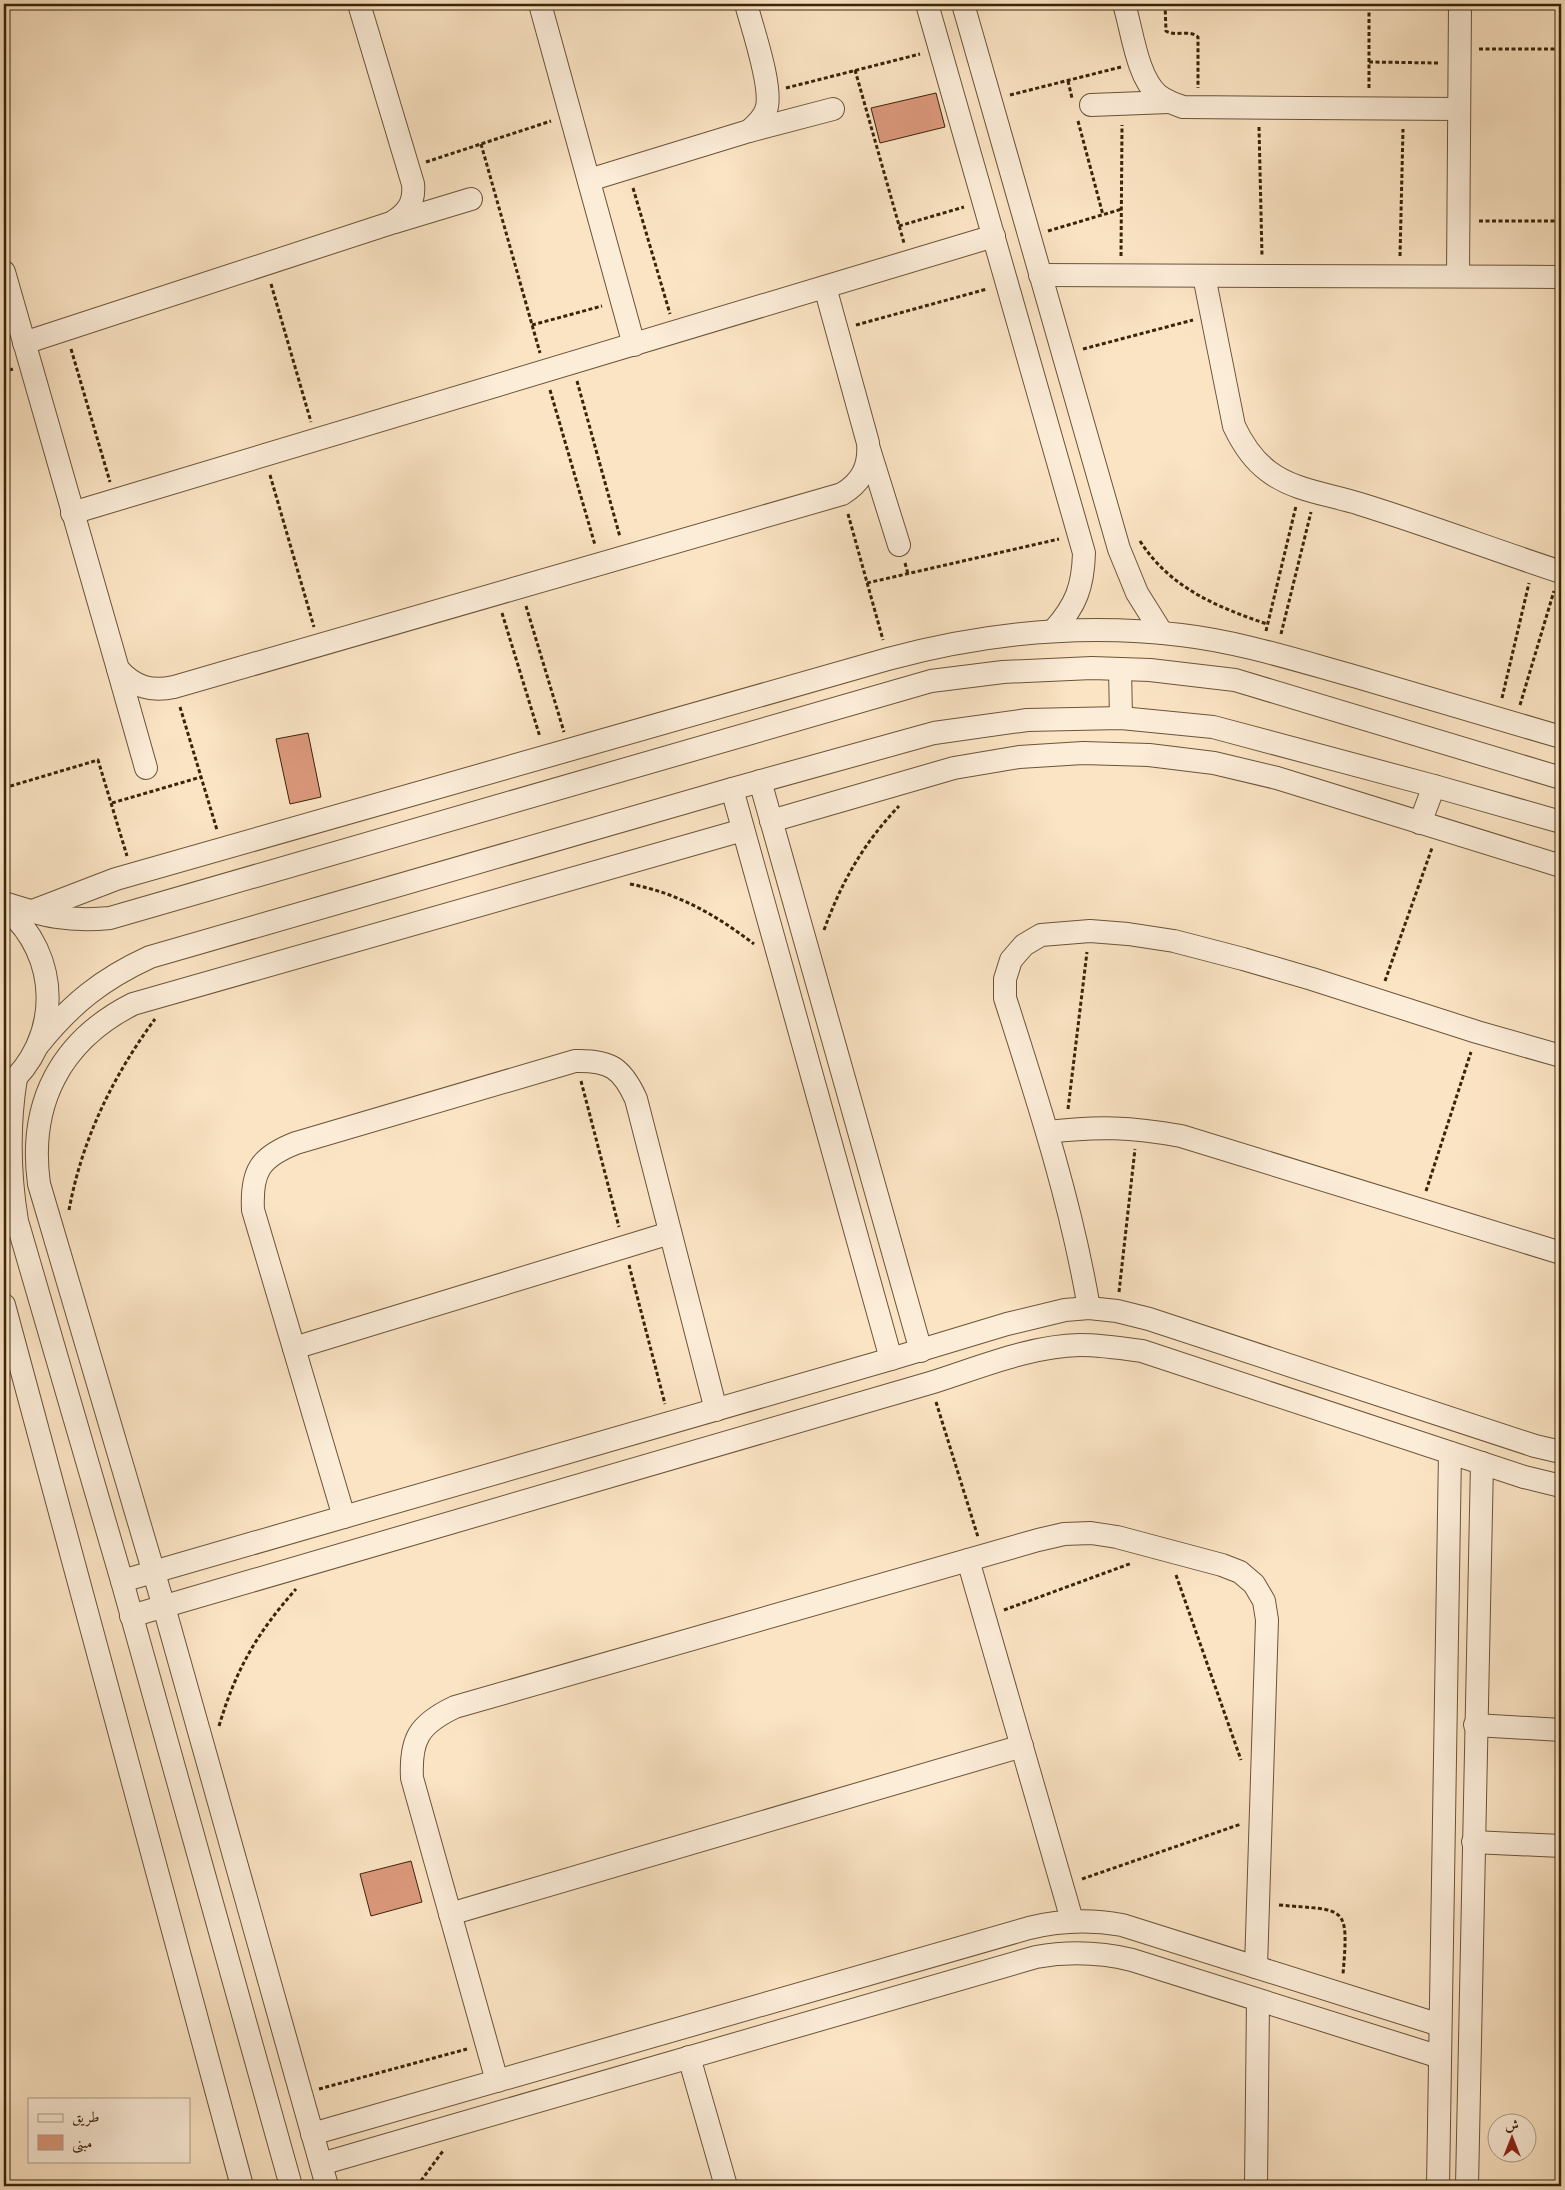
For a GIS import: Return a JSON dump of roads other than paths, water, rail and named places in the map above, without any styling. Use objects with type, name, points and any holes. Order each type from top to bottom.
[{"type":"street","points":[[359,4],[413,184],[413,200],[405,214],[391,223]]},
{"type":"street","points":[[540,4],[634,344]]},
{"type":"street","points":[[746,4],[769,93],[766,111],[756,126],[749,131]]},
{"type":"street","points":[[927,4],[1084,553],[1084,575],[1078,595],[1068,614],[1054,630]]},
{"type":"street","points":[[963,4],[1121,557],[1137,593],[1162,633]]},
{"type":"street","points":[[1124,4],[1144,74],[1150,85],[1169,102]]},
{"type":"street","points":[[1458,276],[1460,4]]},
{"type":"street","points":[[1081,109],[1122,104],[1169,102],[1183,107],[1198,109],[1459,109]]},
{"type":"street","points":[[589,180],[749,131],[832,109]]},
{"type":"street","points":[[24,343],[391,223],[471,199]]},
{"type":"street","points":[[72,513],[994,236]]},
{"type":"street","points":[[4,272],[146,768]]},
{"type":"street","points":[[1040,275],[1561,277]]},
{"type":"street","points":[[1204,276],[1234,426],[1242,443],[1253,458],[1267,471],[1308,490],[1360,504],[1561,572]]},
{"type":"street","points":[[824,287],[899,545]]},
{"type":"street","points":[[118,669],[125,677],[143,687],[153,689],[174,687],[842,494],[858,481],[864,473],[869,453],[868,443]]},
{"type":"street","points":[[30,912],[87,888],[132,874],[888,659],[971,640],[1054,630],[1162,633],[1222,641],[1269,652],[1561,737]]},
{"type":"street","points":[[4,903],[30,912],[58,918],[83,920],[110,918],[931,682],[1003,672],[1056,669],[1150,670],[1234,680],[1561,778]]},
{"type":"street","points":[[1120,669],[1120,718]]},
{"type":"street","points":[[290,2186],[122,1581],[17,1221],[10,1180],[10,1083],[28,1063],[38,1045],[56,1022],[92,990],[124,969],[150,957],[760,781],[934,734],[1027,720],[1120,718],[1213,727],[1561,822]]},
{"type":"street","points":[[771,821],[954,768],[1019,757],[1084,753],[1149,755],[1214,763],[1277,778],[1561,866]]},
{"type":"street","points":[[760,781],[921,1351]]},
{"type":"street","points":[[1430,826],[1434,786]]},
{"type":"street","points":[[732,789],[892,1360]]},
{"type":"street","points":[[327,2186],[164,1607],[39,1184],[36,1143],[39,1123],[52,1083],[72,1051],[100,1024],[133,1004],[744,830]]},
{"type":"street","points":[[4,907],[14,915],[28,933],[40,954],[46,976],[47,1008],[45,1023],[38,1045]]},
{"type":"street","points":[[1089,1308],[1057,1131],[1006,998],[1005,978],[1011,960],[1024,945],[1041,936],[1090,931],[1174,941],[1312,979],[1478,1032],[1561,1056]]},
{"type":"street","points":[[344,1517],[254,1210],[252,1188],[260,1167],[275,1151],[296,1142],[576,1061],[595,1060],[614,1068],[628,1081],[636,1100],[716,1410]]},
{"type":"street","points":[[1057,1131],[1092,1127],[1137,1128],[1181,1136],[1561,1253]]},
{"type":"street","points":[[294,1348],[670,1233]]},
{"type":"street","points":[[4,1305],[242,2186]]},
{"type":"street","points":[[122,1581],[892,1360],[1030,1318],[1065,1310],[1089,1308],[1117,1311],[1149,1319],[1535,1446],[1561,1452]]},
{"type":"street","points":[[131,1616],[1047,1348],[1079,1345],[1110,1346],[1142,1351],[1524,1477],[1561,1486]]},
{"type":"street","points":[[800,1386],[810,1418]]},
{"type":"street","points":[[1438,2186],[1450,1453]]},
{"type":"street","points":[[1467,2186],[1475,1725],[1482,1463]]},
{"type":"street","points":[[497,2081],[412,1778],[411,1755],[419,1734],[434,1716],[455,1707],[1064,1534],[1091,1533],[1117,1537],[1222,1565],[1240,1572],[1254,1584],[1264,1601],[1267,1620],[1256,1967]]},
{"type":"street","points":[[976,1558],[984,1617],[1072,1920]]},
{"type":"street","points":[[1475,1725],[1561,1730]]},
{"type":"street","points":[[450,1914],[1022,1746]]},
{"type":"street","points":[[1473,1842],[1561,1846]]},
{"type":"street","points":[[312,2134],[1050,1922],[1072,1920],[1097,1921],[1122,1925],[1440,2025]]},
{"type":"street","points":[[321,2164],[938,1985],[1060,1952],[1084,1951],[1109,1954],[1132,1960],[1440,2057]]},
{"type":"street","points":[[929,1957],[938,1985]]},
{"type":"street","points":[[1256,2186],[1258,2001]]},
{"type":"street","points":[[690,2057],[726,2186]]}]
